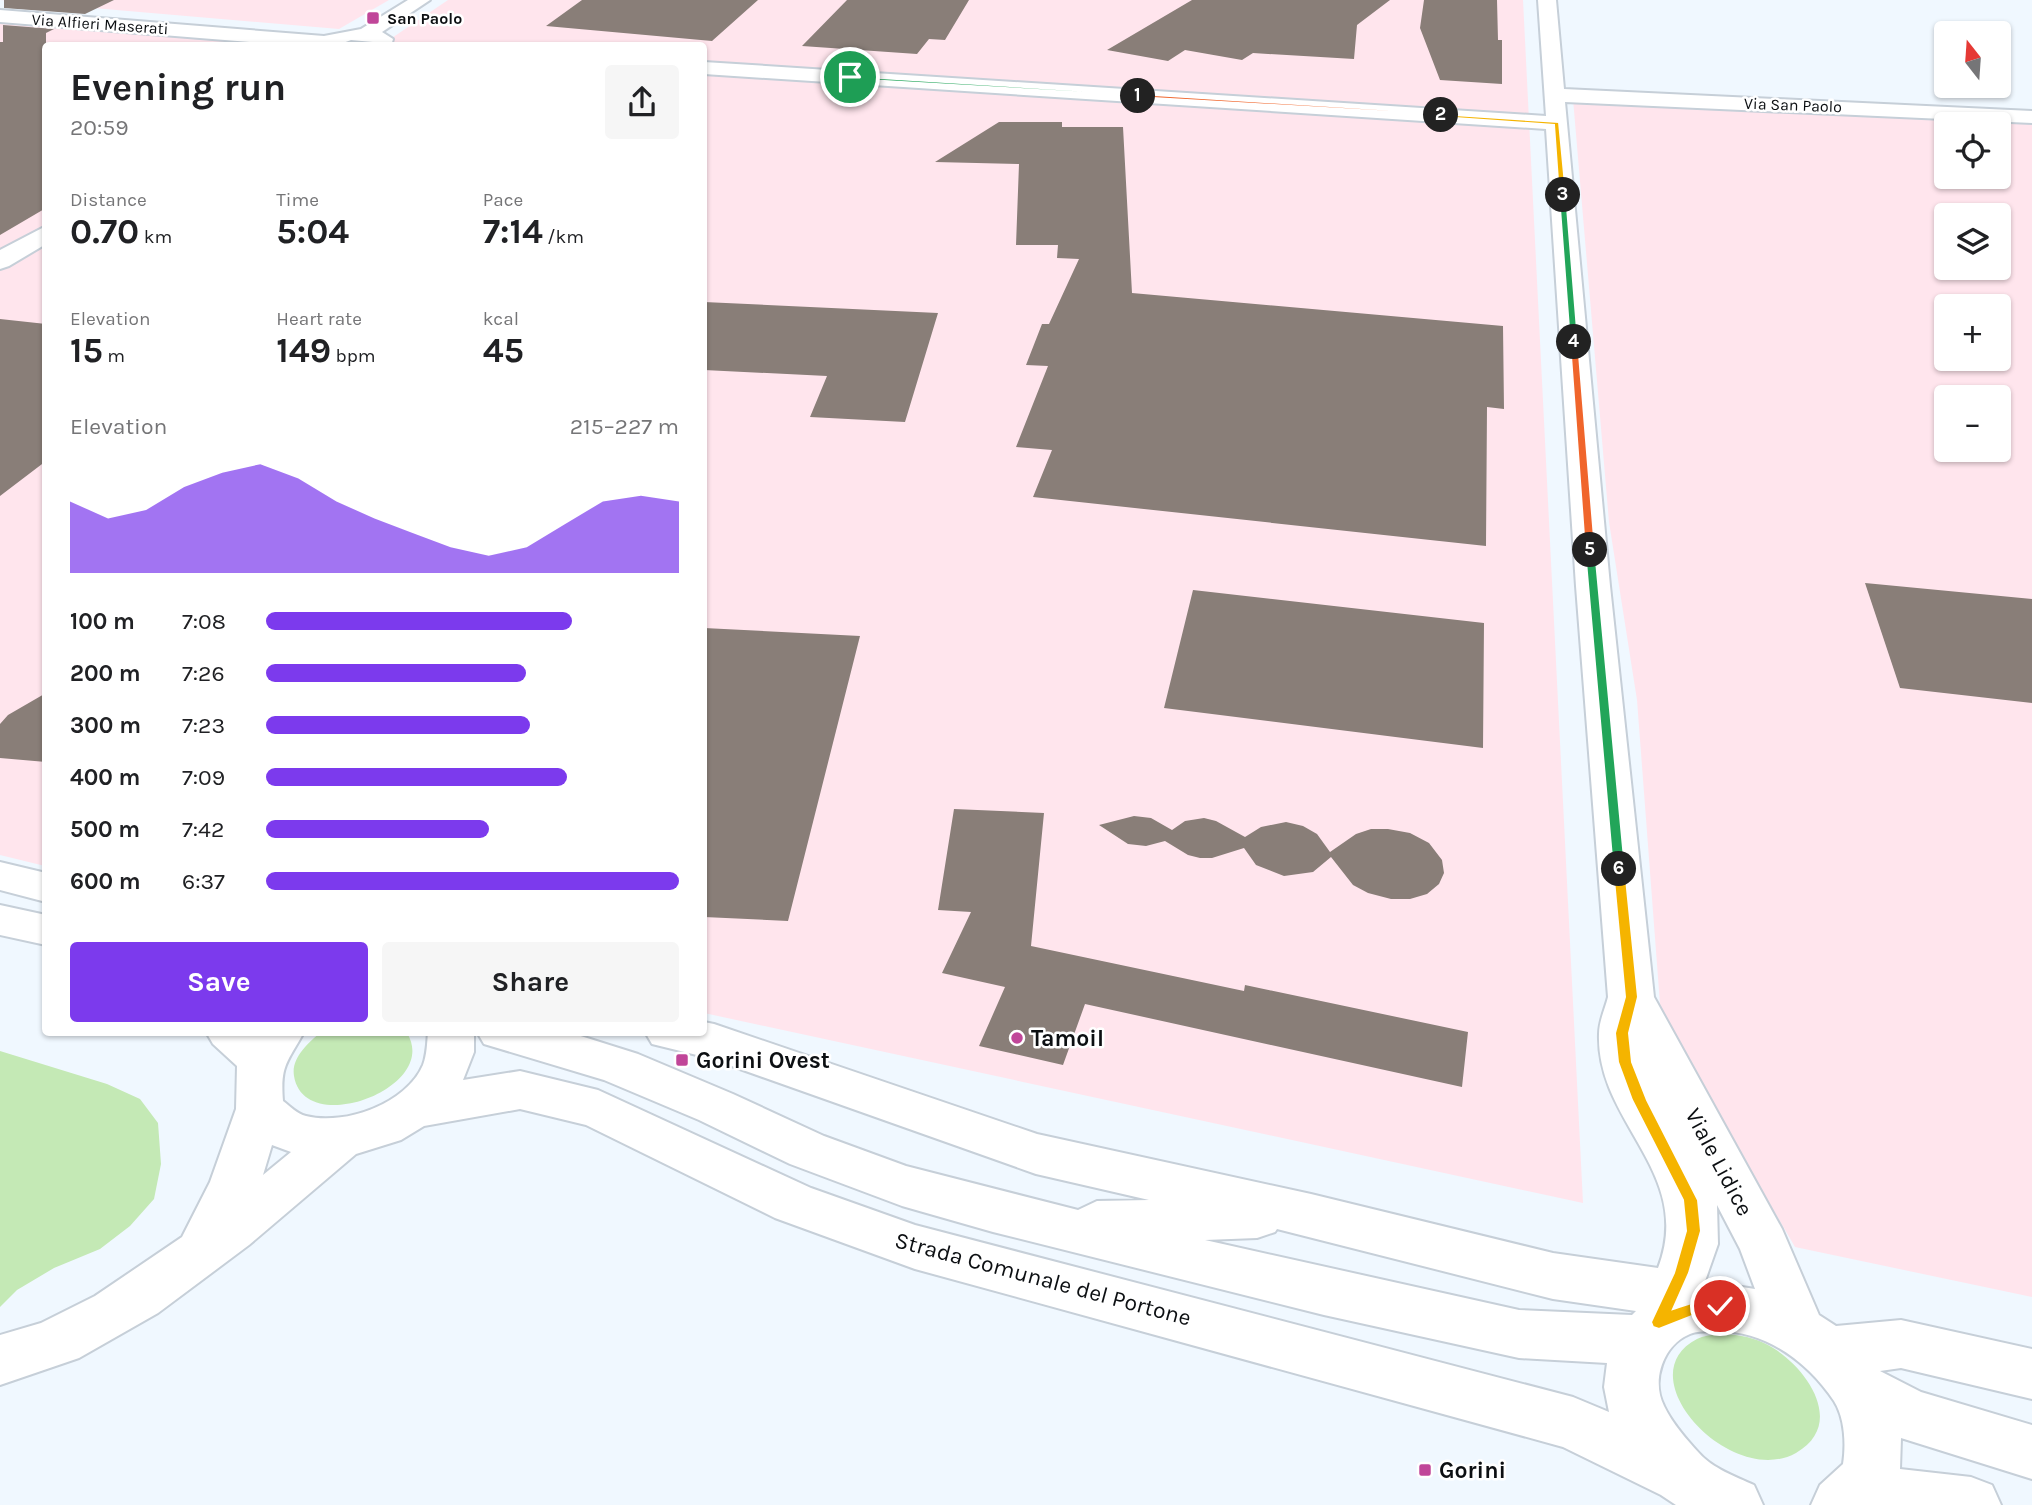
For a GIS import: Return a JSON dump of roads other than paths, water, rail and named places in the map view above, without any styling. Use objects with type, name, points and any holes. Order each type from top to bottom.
[{"type":"street","points":[[376,42],[421,0]]},
{"type":"street","name":"Viale Lidice","points":[[1547,0],[1592,586],[1631,997],[1622,1033],[1625,1062],[1640,1100],[1690,1200],[1694,1231],[1658,1318]]},
{"type":"street","name":"Via Alfieri Maserati","points":[[0,16],[301,42]]},
{"type":"street","name":"Via Alfieri Maserati","points":[[330,42],[347,36],[376,42]]},
{"type":"street","name":"Via San Paolo","points":[[707,68],[1306,107],[2032,117]]},
{"type":"street","points":[[0,261],[42,235]]},
{"type":"street","points":[[0,876],[42,887]]},
{"type":"street","points":[[0,919],[42,929]]},
{"type":"street","name":"Viale Lidice","points":[[1631,997],[1764,1245],[1827,1356]]},
{"type":"street","name":"Strada Comunale del Portone","points":[[0,1360],[71,1336],[125,1308],[200,1253],[343,1138],[386,1124],[411,1110],[431,1092],[447,1068],[453,1046],[452,1036]]},
{"type":"street","points":[[518,1036],[621,1067],[807,1150],[902,1185],[1240,1271],[1520,1334],[1658,1318],[1720,1306],[1760,1313],[1827,1356],[1864,1392],[1900,1409],[2032,1452]]},
{"type":"street","points":[[686,1036],[714,1042],[1036,1154],[1311,1215],[1553,1276],[1658,1318]]},
{"type":"street","points":[[200,1253],[235,1182],[260,1109],[256,1078],[257,1041]]},
{"type":"street","name":"Strada Comunale del Portone","points":[[411,1110],[482,1094],[520,1090],[598,1109],[793,1203],[915,1247],[1573,1423],[1709,1494]]},
{"type":"street","name":"Strada Comunale del Portone","points":[[260,1109],[279,1126],[300,1135],[343,1138]]},
{"type":"street","points":[[1080,1164],[1240,1271]]},
{"type":"street","points":[[1050,1224],[1311,1215]]},
{"type":"street","name":"Strada Comunale del Portone","points":[[1658,1318],[1632,1369],[1634,1405],[1652,1441],[1709,1494]]},
{"type":"street","points":[[1827,1356],[1901,1344],[2032,1374]]},
{"type":"street","points":[[1827,1356],[1870,1416],[1875,1447],[1869,1475],[1847,1502]]},
{"type":"street","points":[[1847,1502],[1907,1497],[1971,1505]]},
{"type":"place","name":"San Paolo","points":[[373,18]]},
{"type":"place","name":"Tamoil","points":[[1017,1038]]},
{"type":"place","name":"Gorini Ovest","points":[[682,1060]]},
{"type":"place","name":"Gorini","points":[[1425,1470]]}]
